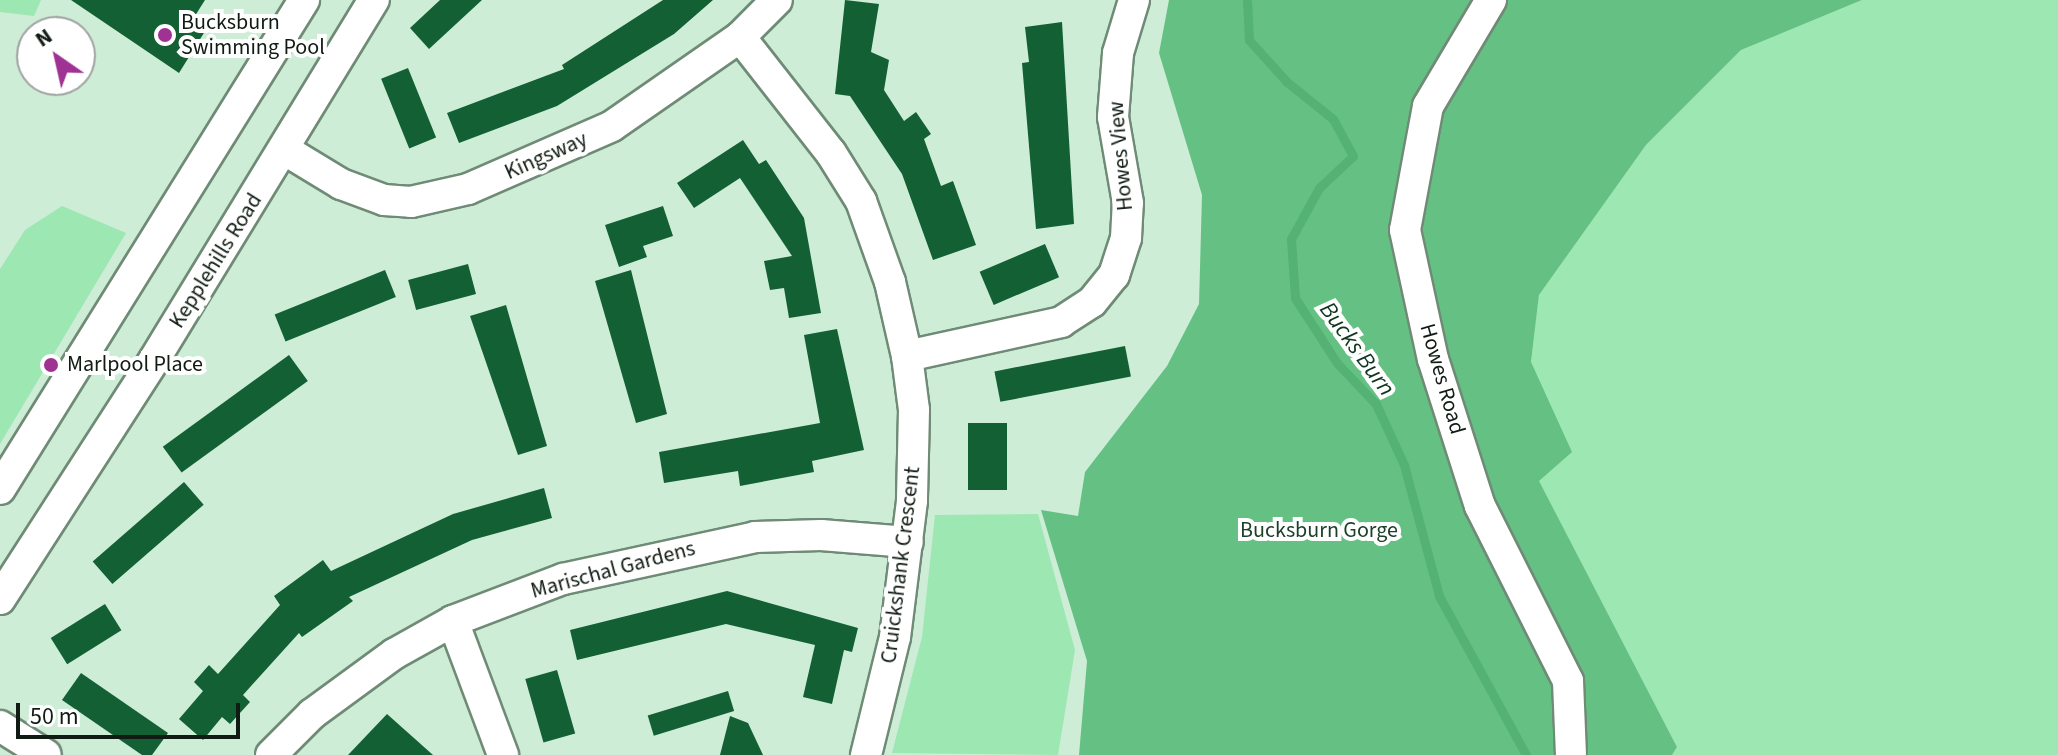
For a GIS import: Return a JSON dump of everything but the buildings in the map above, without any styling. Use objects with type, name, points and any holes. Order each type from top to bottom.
[{"type":"street","points":[[0,489],[304,0]]},
{"type":"street","name":"Kepplehills Road","points":[[0,599],[285,150],[374,0]]},
{"type":"street","name":"Kingsway","points":[[285,150],[341,184],[384,200],[438,197],[489,181],[612,126],[740,37],[777,0]]},
{"type":"street","name":"Howes View","points":[[907,356],[1061,322],[1092,302],[1114,275],[1126,238],[1128,203],[1113,117],[1118,53],[1134,0]]},
{"type":"street","name":"Howes Road","points":[[1491,0],[1428,106],[1405,230],[1433,359],[1480,506],[1568,681],[1571,755]]},
{"type":"street","name":"Cruickshank Crescent","points":[[740,37],[831,153],[861,201],[890,282],[907,356],[915,460],[908,542],[895,637],[866,755]]},
{"type":"street","name":"Marischal Gardens","points":[[271,755],[312,714],[394,654],[453,621],[563,579],[734,539],[821,535],[908,542]]},
{"type":"street","points":[[453,621],[503,755]]},
{"type":"street","points":[[0,726],[46,755]]},
{"type":"green space","points":[[0,0],[41,0],[34,16],[0,12]]},
{"type":"green space","name":"Bucksburn Gorge","points":[[1169,0],[1862,0],[1741,50],[1646,145],[1539,295],[1531,362],[1572,452],[1539,481],[1677,747],[1672,755],[1079,755],[1087,661],[1041,510],[1078,516],[1085,472],[1167,366],[1199,304],[1202,195],[1159,53]]},
{"type":"green space","points":[[1862,0],[2058,0],[2058,755],[1672,755],[1677,747],[1538,480],[1531,362],[1539,295],[1646,145],[1741,50]]},
{"type":"green space","points":[[62,206],[126,233],[0,444],[0,269],[25,230]]},
{"type":"green space","points":[[1038,514],[1075,650],[1058,755],[892,753],[922,637],[935,515]]},
{"type":"waterway","name":"Bucks Burn","points":[[1247,0],[1249,40],[1287,82],[1333,119],[1353,156],[1319,188],[1291,239],[1295,298],[1337,363],[1376,404],[1404,465],[1439,596],[1526,755]]},
{"type":"place","name":"Bucksburn Swimming Pool","points":[[165,35]]},
{"type":"place","name":"Marlpool Place","points":[[51,365]]}]
